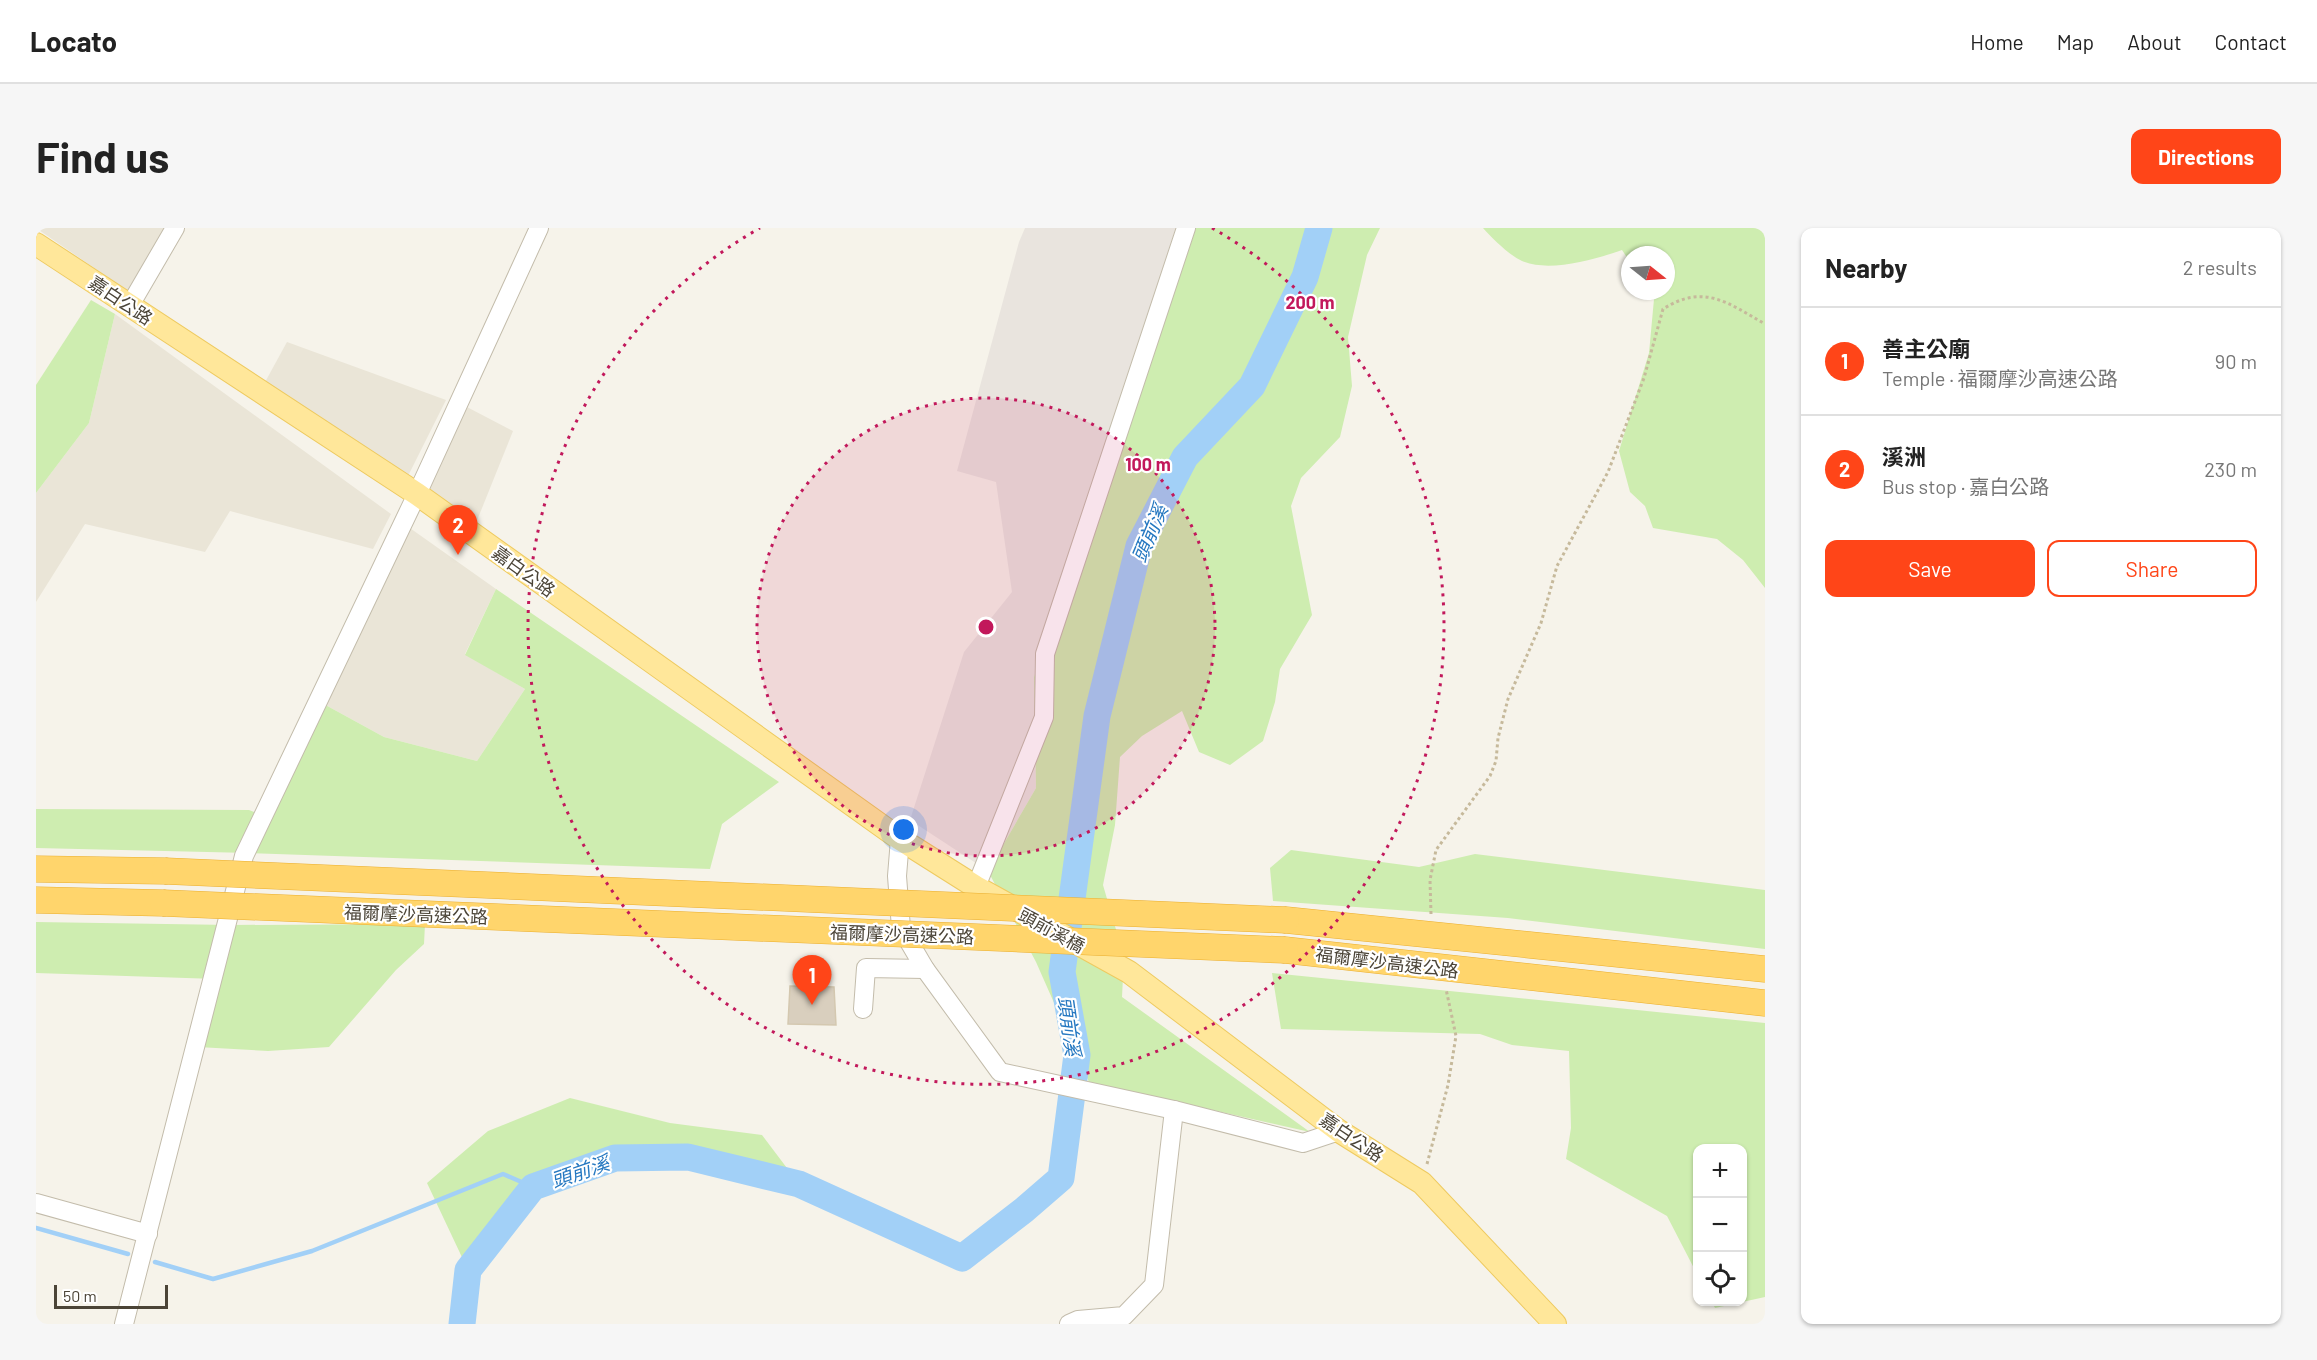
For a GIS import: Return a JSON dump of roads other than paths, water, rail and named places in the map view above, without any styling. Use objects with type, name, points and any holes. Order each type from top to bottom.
[{"type":"highway","name":"福爾摩沙高速公路","points":[[36,869],[165,871],[1286,920],[1765,969]]},
{"type":"highway","name":"福爾摩沙高速公路","points":[[36,900],[163,903],[1285,950],[1765,1003]]},
{"type":"main road","name":"嘉白公路","points":[[36,244],[417,494],[900,839],[976,887]]},
{"type":"main road","name":"頭前溪橋","points":[[976,887],[1129,972]]},
{"type":"main road","name":"嘉白公路","points":[[1129,972],[1339,1131],[1422,1183],[1555,1324]]},
{"type":"street","points":[[129,307],[175,228]]},
{"type":"street","points":[[124,1324],[244,856],[417,494],[540,228]]},
{"type":"street","points":[[976,887],[1044,717],[1045,654],[1186,228]]},
{"type":"street","points":[[900,839],[897,876],[901,928],[925,969],[1000,1072],[1174,1110],[1303,1143],[1339,1131]]},
{"type":"street","points":[[863,1009],[866,968],[925,969]]},
{"type":"street","points":[[1069,1324],[1078,1320],[1123,1320],[1154,1286],[1174,1110]]},
{"type":"street","points":[[36,1203],[148,1234]]},
{"type":"waterway","name":"頭前溪","points":[[462,1324],[468,1270],[533,1187],[615,1158],[688,1157],[799,1184],[962,1258],[1061,1178],[1077,1055],[1062,972],[1097,716],[1139,546],[1185,457],[1252,386],[1305,277],[1319,228]]},
{"type":"waterway","points":[[155,1262],[213,1279],[312,1251],[503,1174],[533,1187]]},
{"type":"waterway","points":[[36,1228],[128,1254]]},
{"type":"place","name":"溪洲","points":[[458,555]]},
{"type":"place","name":"善主公廟","points":[[812,1005]]}]
